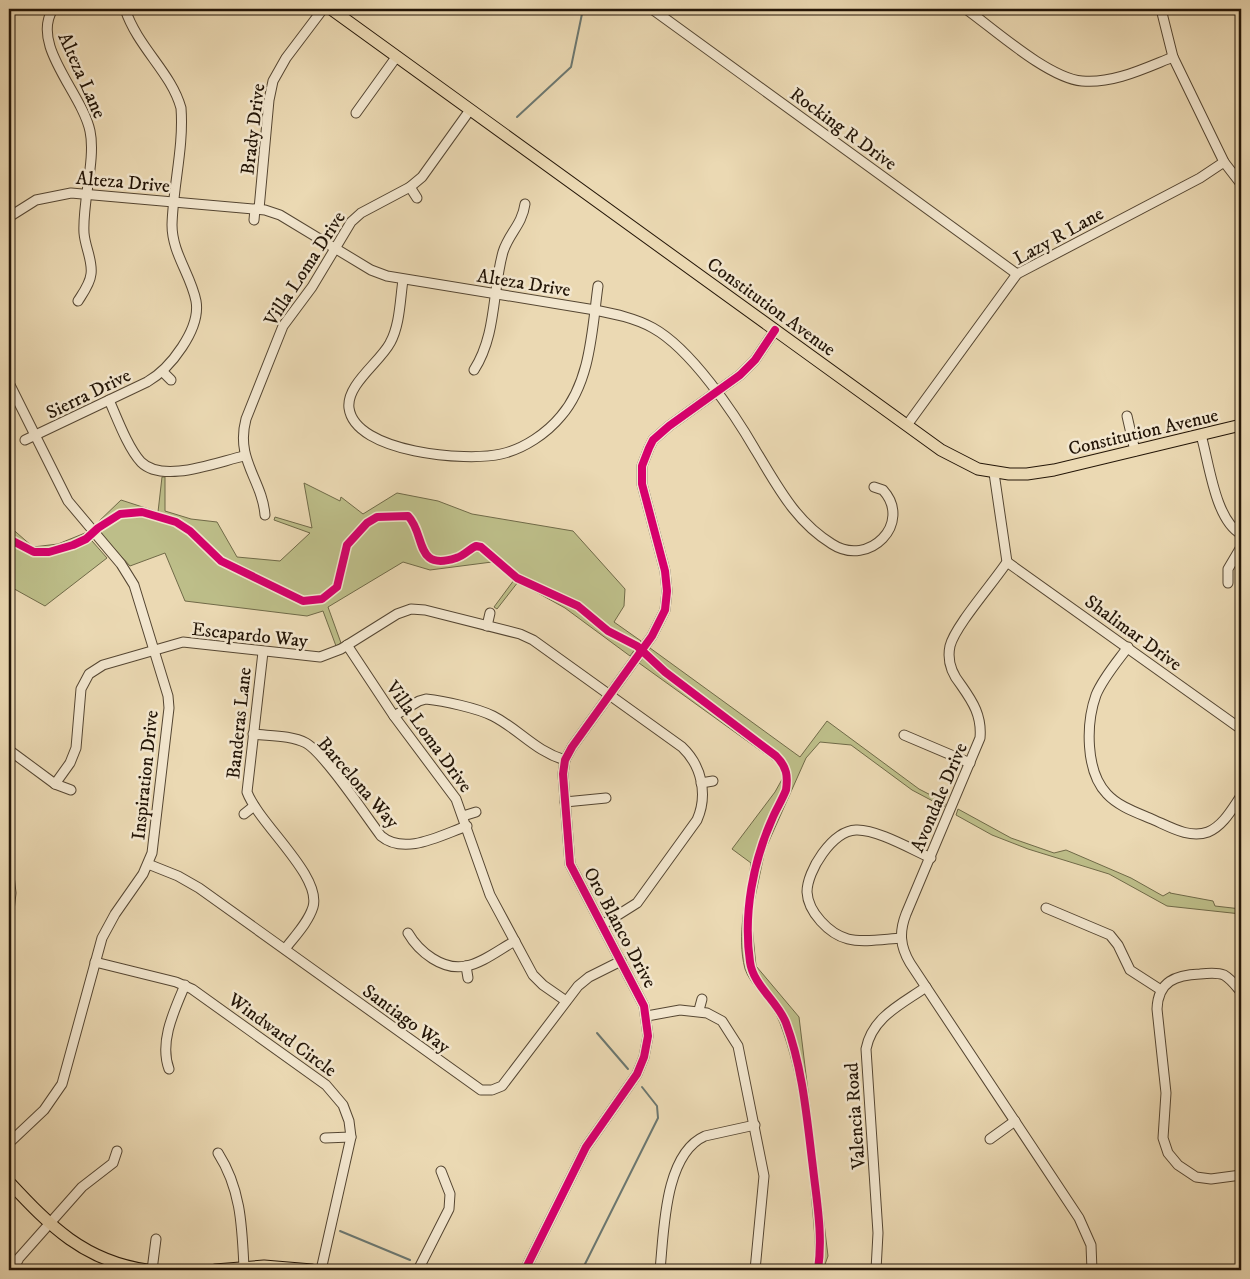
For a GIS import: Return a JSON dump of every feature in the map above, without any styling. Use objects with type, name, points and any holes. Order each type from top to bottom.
[{"type":"main road","name":"Constitution Avenue","points":[[331,9],[907,425],[953,457],[978,469],[1010,474],[1044,472],[1241,425]]},
{"type":"main road","points":[[9,1182],[49,1224],[84,1249],[121,1268],[147,1270]]},
{"type":"main road","points":[[215,1270],[282,1266],[312,1270]]},
{"type":"street","name":"Alteza Lane","points":[[53,9],[46,26],[48,44],[84,112],[91,135],[84,231],[92,270],[88,285],[78,301]]},
{"type":"street","name":"Sierra Drive","points":[[25,440],[164,372],[185,342],[196,309],[194,295],[174,244],[172,225],[181,108],[175,91],[135,34],[125,9]]},
{"type":"street","name":"Brady Drive","points":[[254,220],[273,81],[286,58],[323,9]]},
{"type":"street","name":"Rocking R Drive","points":[[652,9],[1017,274]]},
{"type":"street","points":[[966,9],[1045,67],[1070,79],[1082,81],[1107,79],[1129,74],[1173,57]]},
{"type":"street","points":[[1161,9],[1173,57],[1224,162],[1241,184]]},
{"type":"street","points":[[356,112],[397,56]]},
{"type":"street","name":"Villa Loma Drive","points":[[265,516],[263,500],[244,456],[244,427],[279,333],[356,216],[410,187],[428,170],[470,110]]},
{"type":"street","name":"Lazy R Lane","points":[[907,425],[1017,274],[1200,178],[1224,162]]},
{"type":"street","points":[[410,187],[417,198]]},
{"type":"street","name":"Alteza Drive","points":[[9,217],[27,204],[47,196],[71,193],[257,209],[280,215],[378,273],[403,280],[595,310],[636,320],[662,333],[690,357],[751,443],[787,504],[808,526],[830,544],[845,550],[860,551],[874,545],[886,534],[892,521],[892,506],[883,490],[874,487]]},
{"type":"street","points":[[474,370],[485,350],[504,250],[523,218],[525,204]]},
{"type":"street","points":[[403,280],[394,335],[383,355],[351,392],[348,406],[350,414],[356,425],[369,434],[397,446],[447,457],[467,458],[504,454],[534,439],[556,422],[571,403],[585,368],[598,286]]},
{"type":"street","name":"Oro Blanco Drive","points":[[525,1270],[593,1135],[641,1065],[648,1036],[647,1016],[642,1000],[570,864],[563,774],[565,760],[577,738],[658,626],[667,602],[666,571],[642,484],[644,458],[659,434],[716,393],[748,367],[775,330]]},
{"type":"street","points":[[164,372],[171,380]]},
{"type":"street","name":"Inspiration Drive","points":[[9,383],[68,501],[121,564],[134,585],[168,696],[169,718],[154,845],[148,864],[139,881],[111,920],[102,938],[62,1084],[44,1110],[9,1143]]},
{"type":"street","points":[[109,400],[136,456],[151,469],[164,473],[176,472],[244,456]]},
{"type":"street","points":[[1127,416],[1135,451]]},
{"type":"street","points":[[1202,435],[1222,514],[1232,528],[1241,534]]},
{"type":"street","points":[[994,472],[1007,562]]},
{"type":"street","points":[[1228,583],[1228,570],[1241,547]]},
{"type":"street","name":"Shalimar Drive","points":[[1007,562],[1241,730]]},
{"type":"street","name":"Avondale Drive","points":[[901,938],[902,923],[980,738],[981,722],[976,707],[951,669],[950,647],[957,633],[1007,562]]},
{"type":"street","name":"Escapardo Way","points":[[55,784],[70,763],[76,748],[79,732],[79,697],[89,674],[103,665],[175,643],[192,642],[263,652],[320,657],[333,653],[397,614],[411,609],[425,610],[533,640],[688,753],[696,766],[702,783],[701,808],[693,826],[637,903],[602,925]]},
{"type":"street","points":[[487,626],[490,613]]},
{"type":"street","name":"Villa Loma Drive","points":[[347,645],[394,716],[456,799],[490,895],[538,980],[566,1001]]},
{"type":"street","points":[[1128,648],[1105,679],[1093,705],[1091,758],[1094,773],[1103,789],[1123,806],[1177,830],[1194,834],[1201,834],[1215,828],[1241,796]]},
{"type":"street","name":"Banderas Lane","points":[[263,652],[247,786],[254,806],[307,878],[315,898]]},
{"type":"street","points":[[394,716],[419,701],[426,700],[478,711],[493,716],[545,753],[565,760]]},
{"type":"street","name":"Barcelona Way","points":[[253,734],[309,740],[316,752],[386,841],[400,846],[407,845],[467,826]]},
{"type":"street","points":[[904,736],[970,763]]},
{"type":"street","points":[[9,750],[55,784],[71,790]]},
{"type":"street","points":[[702,783],[713,781]]},
{"type":"street","points":[[565,802],[606,798]]},
{"type":"street","points":[[244,814],[254,806]]},
{"type":"street","points":[[463,816],[476,812]]},
{"type":"street","points":[[931,858],[874,833],[852,830],[839,836],[826,846],[810,882],[807,894],[810,908],[836,934],[853,940],[901,938],[904,953],[1085,1228],[1091,1245],[1092,1270]]},
{"type":"street","name":"Santiago Way","points":[[148,864],[178,876],[199,888],[481,1090],[492,1090],[502,1086],[566,1001],[584,981],[621,961]]},
{"type":"street","points":[[9,911],[11,893],[9,876],[19,876]]},
{"type":"street","points":[[285,950],[307,918],[315,898],[325,897]]},
{"type":"street","points":[[1046,908],[1110,935],[1118,945],[1130,970],[1161,990]]},
{"type":"street","points":[[408,933],[416,945],[439,962],[453,966],[466,966],[515,941]]},
{"type":"street","name":"Windward Circle","points":[[95,962],[185,986],[205,997],[332,1090],[346,1113],[351,1137],[321,1270]]},
{"type":"street","points":[[466,966],[468,978]]},
{"type":"street","points":[[1241,992],[1229,979],[1214,973],[1175,977],[1161,990],[1157,1009],[1166,1093],[1163,1138],[1168,1153],[1178,1165],[1196,1177],[1211,1179],[1241,1175]]},
{"type":"street","points":[[169,1069],[164,1055],[172,1018],[185,986]]},
{"type":"street","name":"Valencia Road","points":[[876,1270],[878,1233],[866,1058],[868,1041],[880,1020],[926,987]]},
{"type":"street","points":[[699,1010],[702,999]]},
{"type":"street","points":[[647,1016],[680,1010],[699,1010],[722,1021],[733,1036],[741,1058],[765,1183],[755,1270]]},
{"type":"street","points":[[990,1139],[1015,1121]]},
{"type":"street","points":[[660,1270],[669,1191],[685,1153],[697,1139],[755,1125]]},
{"type":"street","points":[[325,1138],[351,1137]]},
{"type":"street","points":[[13,1270],[19,1258],[82,1187],[113,1163],[117,1151]]},
{"type":"street","points":[[218,1153],[232,1179],[240,1207],[244,1268]]},
{"type":"street","points":[[418,1270],[449,1209],[450,1194],[441,1171]]},
{"type":"street","points":[[152,1270],[156,1239]]},
{"type":"green space","points":[[162,477],[165,477],[165,511],[191,519],[217,522],[237,557],[280,561],[310,533],[274,520],[275,517],[312,528],[304,483],[340,501],[341,497],[363,514],[397,493],[438,501],[472,514],[573,531],[625,589],[624,606],[614,622],[641,641],[630,656],[565,608],[518,582],[497,609],[494,607],[514,580],[492,562],[430,570],[403,562],[328,607],[341,643],[336,646],[323,611],[307,616],[185,601],[165,553],[130,566],[94,526],[121,500],[158,512]]},
{"type":"green space","points":[[9,526],[33,547],[58,544],[85,533],[107,558],[45,606],[9,586]]},
{"type":"green space","points":[[650,648],[800,757],[827,721],[919,789],[946,803],[944,807],[912,790],[851,745],[820,742],[806,758],[765,850],[751,916],[756,966],[799,1017],[828,1256],[823,1270],[814,1270],[814,1231],[807,1149],[793,1064],[777,1016],[752,982],[745,969],[742,929],[751,863],[732,849],[775,792],[785,774],[780,766],[768,756],[639,663]]},
{"type":"green space","points":[[958,809],[1011,838],[1054,853],[1066,850],[1131,878],[1163,896],[1170,892],[1213,901],[1215,906],[1241,909],[1241,914],[1167,906],[1109,874],[1028,849],[992,835],[956,815]]},
{"type":"waterway","points":[[517,117],[571,67],[583,9]]},
{"type":"waterway","points":[[597,1033],[628,1069]]},
{"type":"waterway","points":[[582,1270],[658,1118],[657,1106],[642,1087]]},
{"type":"waterway","points":[[340,1231],[410,1260]]},
{"type":"waterway","points":[[426,1268],[430,1270]]},
{"type":"cycle path","points":[[525,1270],[586,1147],[637,1074],[644,1057],[648,1036],[644,1006],[570,864],[563,774],[565,760],[572,747],[652,636],[665,610],[667,591],[665,571],[642,484],[642,466],[653,440],[669,426],[740,375],[755,360],[775,330]]},
{"type":"cycle path","points":[[9,539],[34,552],[49,552],[86,539],[98,528],[120,514],[142,512],[176,522],[190,531],[221,561],[303,601],[322,599],[337,587],[347,545],[367,523],[377,517],[408,516],[414,524],[423,549],[427,556],[433,560],[443,561],[456,558],[476,546],[481,547],[517,578],[578,606],[608,631],[637,646],[665,672],[776,756],[786,772],[786,790],[766,834],[755,870],[749,907],[748,944],[752,970],[782,1015],[797,1058],[819,1219],[820,1245],[818,1270]]}]
